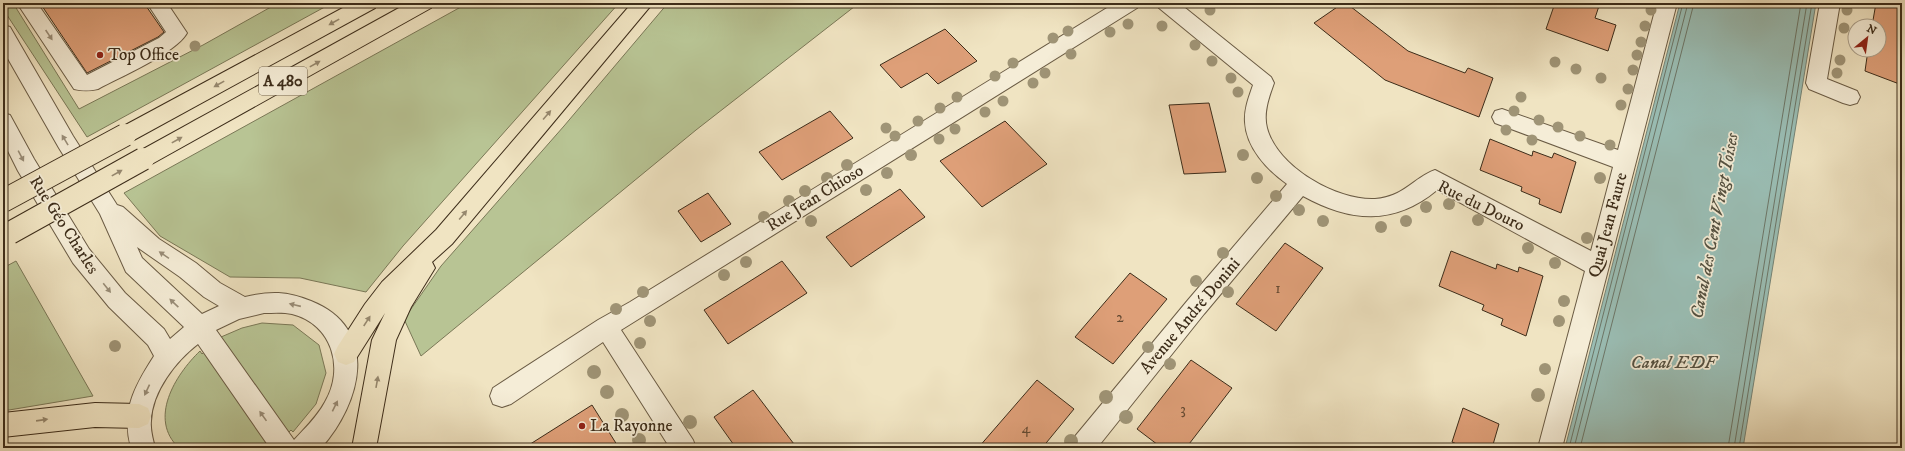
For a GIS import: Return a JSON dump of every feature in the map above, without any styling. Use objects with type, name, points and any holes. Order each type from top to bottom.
[{"type":"highway","name":"A 480","points":[[3,201],[368,3]]},
{"type":"highway","name":"A 480","points":[[6,235],[424,3]]},
{"type":"highway","points":[[346,354],[373,311],[390,289],[444,237],[642,3]]},
{"type":"highway","points":[[364,448],[384,340],[403,300],[444,237]]},
{"type":"highway","points":[[3,426],[95,415],[139,416]]},
{"type":"street","points":[[27,3],[81,84],[92,83],[126,65],[166,43],[176,33],[157,3]]},
{"type":"street","name":"Rue Jean Chioso","points":[[502,396],[606,327],[644,305],[1130,3]]},
{"type":"street","name":"Rue du Douro","points":[[1166,3],[1264,83],[1255,112],[1256,128],[1263,145],[1275,162],[1300,184],[1333,200],[1352,206],[1375,208],[1410,198],[1423,190],[1434,180],[1597,266]]},
{"type":"street","name":"Quai Jean Faure","points":[[1550,448],[1667,3]]},
{"type":"street","points":[[1830,3],[1816,83],[1850,97]]},
{"type":"street","points":[[3,32],[66,142],[108,209],[134,265],[200,327],[285,448]]},
{"type":"street","points":[[1502,117],[1624,162]]},
{"type":"street","name":"Rue Géo Charles","points":[[3,121],[26,165],[81,256],[117,300],[156,338],[167,357]]},
{"type":"street","name":"Avenue André Donini","points":[[1081,448],[1196,307],[1300,184]]},
{"type":"street","points":[[108,209],[151,246],[188,270],[212,290],[243,308]]},
{"type":"street","points":[[143,448],[139,435],[139,416],[144,396],[153,376],[167,357],[182,341],[200,327],[221,316],[243,308],[267,303],[290,304],[311,309],[327,320],[339,335],[346,354],[346,371],[342,390],[334,410],[314,443]]},
{"type":"street","points":[[606,327],[684,448]]},
{"type":"green space","points":[[3,3],[13,3],[79,109],[203,45],[278,3],[332,3],[87,137],[3,9]]},
{"type":"green space","points":[[468,3],[619,3],[403,246],[366,292],[300,278],[230,277],[160,236],[124,193]]},
{"type":"green space","points":[[668,3],[859,3],[696,130],[421,356],[404,319],[441,266],[564,126]]},
{"type":"green space","points":[[16,261],[93,396],[3,411],[3,268]]},
{"type":"green space","points":[[262,323],[293,325],[319,345],[326,373],[316,404],[293,432],[291,430],[288,433],[221,337],[242,328]]},
{"type":"green space","points":[[200,351],[202,354],[205,351],[270,445],[268,447],[179,448],[170,436],[166,424],[165,411],[168,398],[182,372]]},
{"type":"water","name":"Canal EDF","points":[[1680,3],[1816,3],[1743,448],[1565,448]]},
{"type":"building","name":"Top Office","points":[[40,3],[144,3],[164,32],[158,37],[87,73]]},
{"type":"building","points":[[1343,3],[1346,3],[1408,51],[1465,73],[1468,68],[1493,78],[1479,117],[1385,80],[1314,23]]},
{"type":"building","points":[[1555,3],[1600,3],[1595,18],[1616,25],[1608,51],[1546,29]]},
{"type":"building","points":[[1876,3],[1902,3],[1902,85],[1865,71],[1867,58],[1887,58],[1887,18],[1873,18]]},
{"type":"building","points":[[945,29],[977,61],[938,84],[927,73],[901,88],[880,65]]},
{"type":"building","points":[[1209,103],[1226,172],[1184,174],[1169,105]]},
{"type":"building","points":[[830,111],[853,138],[782,180],[759,152]]},
{"type":"building","points":[[1005,121],[1047,164],[982,207],[940,161]]},
{"type":"building","points":[[1490,139],[1532,156],[1533,151],[1552,158],[1554,153],[1576,162],[1561,213],[1539,204],[1540,199],[1521,191],[1522,187],[1480,170]]},
{"type":"building","points":[[900,189],[925,217],[851,267],[826,237]]},
{"type":"building","points":[[708,193],[731,224],[701,242],[678,211]]},
{"type":"building","points":[[1285,243],[1323,268],[1276,331],[1236,304]]},
{"type":"building","points":[[1451,251],[1496,269],[1497,264],[1518,272],[1519,267],[1543,276],[1526,336],[1501,325],[1503,319],[1482,310],[1484,305],[1439,286]]},
{"type":"building","points":[[782,261],[807,293],[728,344],[704,310]]},
{"type":"building","points":[[1130,273],[1167,299],[1113,364],[1075,337]]},
{"type":"building","points":[[1191,360],[1232,388],[1186,448],[1162,448],[1137,429]]},
{"type":"building","points":[[1037,380],[1074,409],[1042,448],[978,448]]},
{"type":"building","points":[[753,390],[797,448],[736,448],[714,417]]},
{"type":"building","name":"La Rayonne","points":[[592,405],[619,448],[524,448]]},
{"type":"building","points":[[1463,408],[1499,424],[1492,448],[1466,448],[1452,442]]},
{"type":"place","name":"Top Office","points":[[100,55]]},
{"type":"place","name":"La Rayonne","points":[[582,426]]},
{"type":"water label","name":"Canal des Cent Vingt Toises","points":[[1715,226]]}]
